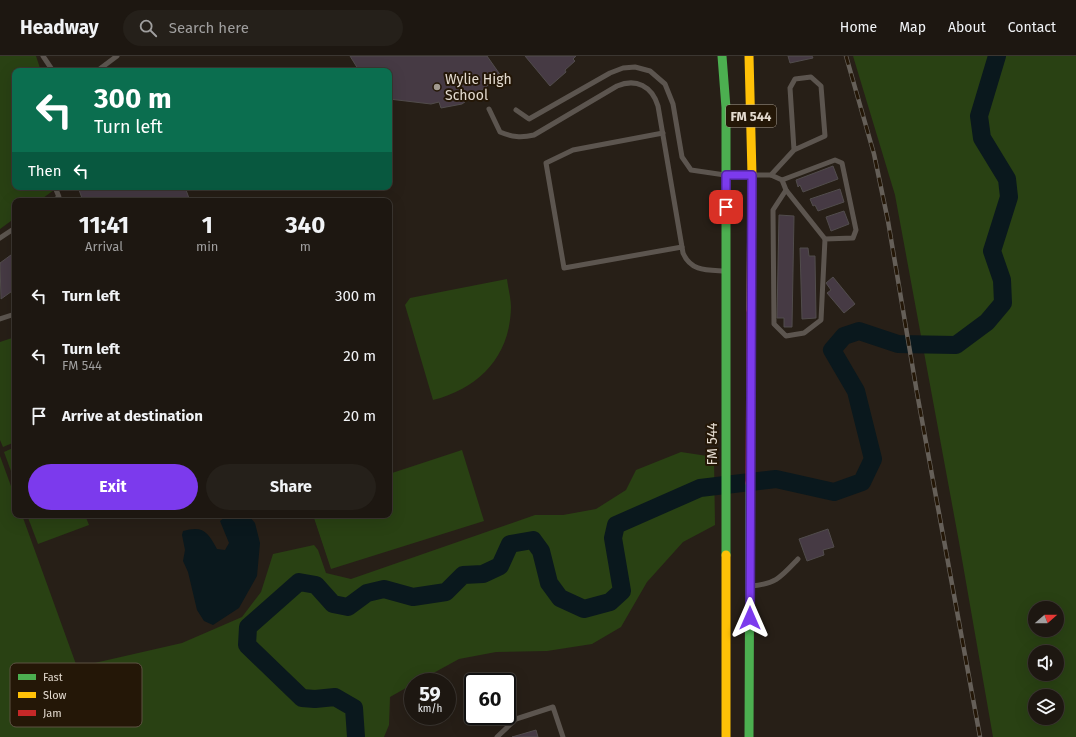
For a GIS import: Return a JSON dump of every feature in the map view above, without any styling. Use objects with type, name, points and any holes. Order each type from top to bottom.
[{"type":"main road","name":"FM 544","points":[[722,56],[729,175],[726,271],[726,737]]},
{"type":"main road","name":"FM 544","points":[[749,56],[751,460],[749,737]]},
{"type":"lane","points":[[43,56],[52,68]]},
{"type":"lane","points":[[101,68],[117,56]]},
{"type":"lane","points":[[516,110],[529,119],[610,73],[623,68],[635,67],[650,71],[665,84],[670,97],[682,157],[691,170],[729,175]]},
{"type":"lane","points":[[771,175],[794,150],[825,136],[821,86],[811,76],[795,78],[790,88],[794,150]]},
{"type":"lane","points":[[489,109],[500,132],[511,137],[522,138],[534,135],[625,82],[634,82],[643,85],[650,90],[655,97],[663,133],[682,247],[686,260],[691,265],[704,270],[726,271]]},
{"type":"lane","points":[[663,133],[573,150],[546,163],[564,268],[682,247]]},
{"type":"lane","points":[[782,180],[836,160],[842,163],[856,230],[853,238],[825,239]]},
{"type":"lane","points":[[749,175],[771,175],[782,180],[786,190],[825,239],[821,320],[804,333],[786,336],[774,324],[773,210],[786,190]]},
{"type":"lane","points":[[0,238],[12,230]]},
{"type":"lane","points":[[0,319],[12,315]]},
{"type":"lane","points":[[750,586],[768,585],[782,575],[798,559]]},
{"type":"lane","points":[[497,737],[516,719],[553,707],[563,737]]},
{"type":"green space","points":[[0,56],[36,56],[40,68],[12,68],[12,190],[54,190],[43,198],[12,198],[12,220],[0,229]]},
{"type":"green space","points":[[853,56],[1076,56],[1076,737],[993,737],[959,542],[895,195]]},
{"type":"green space","points":[[507,279],[511,304],[509,325],[505,341],[498,355],[489,368],[478,378],[450,395],[433,400],[405,305],[410,298]]},
{"type":"green space","points":[[12,338],[12,443],[3,447],[0,440],[0,342]]},
{"type":"green space","points":[[12,448],[12,474],[4,452]]},
{"type":"green space","points":[[462,450],[484,521],[331,569],[314,518],[392,518],[392,473]]},
{"type":"green space","points":[[681,452],[714,457],[715,525],[683,542],[647,582],[621,627],[592,644],[547,651],[496,652],[459,659],[433,673],[404,673],[404,689],[390,697],[389,725],[384,737],[0,737],[0,456],[12,489],[12,518],[23,518],[76,663],[10,663],[10,727],[142,727],[142,663],[94,663],[182,643],[242,617],[261,592],[273,554],[314,545],[318,550],[326,573],[351,579],[535,515],[563,515],[596,509],[626,490],[636,470]]},
{"type":"green space","points":[[28,518],[86,518],[89,525],[38,544]]},
{"type":"shaded area","points":[[224,518],[251,518],[255,523],[260,543],[257,576],[239,608],[213,625],[204,621],[197,610],[188,572],[183,561],[185,550],[182,535],[183,531],[190,529],[204,531],[211,538],[217,549],[225,550],[229,543],[220,521]]},
{"type":"building","name":"Wylie High School","points":[[350,56],[487,56],[501,76],[462,104],[441,108],[439,102],[431,104],[392,99],[392,68],[357,68]]},
{"type":"building","name":"Wylie High School","points":[[525,56],[576,56],[573,59],[575,61],[565,70],[566,72],[550,86]]},
{"type":"building","points":[[788,56],[812,56],[813,58],[790,63]]},
{"type":"building","points":[[833,166],[838,179],[803,192],[800,185],[798,187],[796,180]]},
{"type":"building","points":[[840,189],[844,202],[818,211],[815,205],[813,206],[810,199]]},
{"type":"building","points":[[79,190],[186,190],[189,198],[82,198]]},
{"type":"building","points":[[844,211],[849,224],[831,231],[826,217]]},
{"type":"building","points":[[779,215],[794,216],[792,327],[784,327],[784,318],[777,318]]},
{"type":"building","points":[[800,248],[808,248],[809,256],[815,256],[816,318],[802,319]]},
{"type":"building","points":[[12,254],[12,291],[1,299],[0,263]]},
{"type":"building","points":[[833,277],[855,304],[844,313],[827,293],[831,290],[826,283]]},
{"type":"building","points":[[828,529],[834,547],[823,550],[824,555],[807,561],[799,539]]},
{"type":"building","points":[[536,730],[538,737],[512,737]]},
{"type":"waterway","points":[[356,737],[354,708],[335,697],[315,699],[302,698],[247,645],[248,627],[299,582],[316,585],[333,604],[348,607],[367,593],[384,589],[413,597],[446,592],[463,575],[483,574],[500,566],[510,544],[533,540],[541,551],[549,583],[560,598],[584,609],[610,602],[622,591],[613,538],[616,525],[700,488],[776,479],[834,492],[862,482],[873,459],[856,391],[832,350],[844,336],[859,331],[898,344],[956,345],[987,322],[1003,303],[1002,280],[992,251],[1009,197],[1007,179],[982,138],[979,116],[997,56]]},
{"type":"railway","points":[[846,56],[874,154],[888,221],[917,393],[980,737]]},
{"type":"traffic: fast","points":[[722,56],[726,108],[726,555]]},
{"type":"traffic: fast","points":[[749,737],[750,483]]},
{"type":"traffic: slow","points":[[749,56],[752,175],[751,310]]},
{"type":"traffic: slow","points":[[726,555],[726,737]]},
{"type":"traffic: jam","points":[[750,483],[751,310]]},
{"type":"place","name":"Wylie High School","points":[[437,87]]},
{"type":"route","points":[[726,207],[726,175],[752,175],[750,618]]}]
